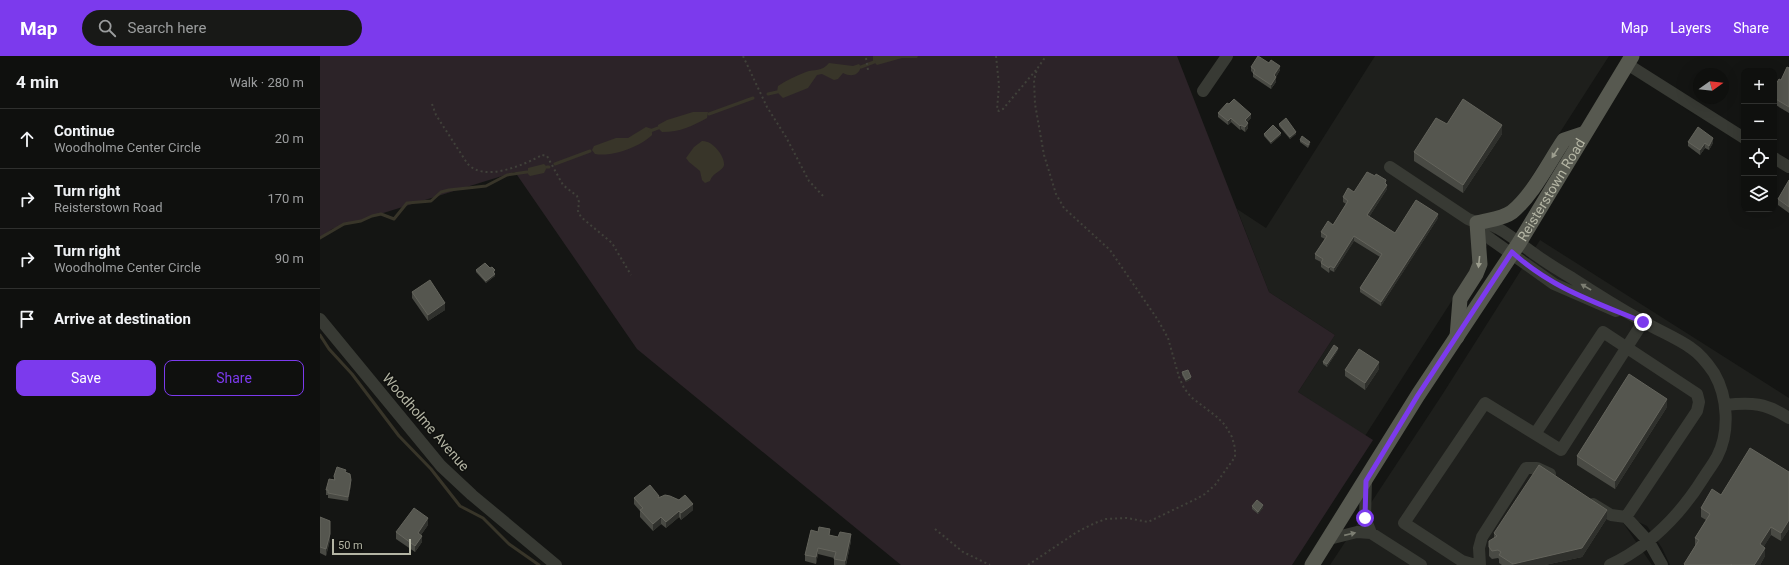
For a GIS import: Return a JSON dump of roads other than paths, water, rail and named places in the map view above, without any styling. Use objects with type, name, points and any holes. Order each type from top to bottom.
[{"type":"main road","name":"Reisterstown Road","points":[[1312,565],[1366,481],[1418,395],[1515,248],[1629,60]]},
{"type":"main road","points":[[1456,338],[1460,299],[1476,274],[1480,264],[1477,223],[1511,213],[1527,196],[1564,140],[1586,133]]},
{"type":"street","points":[[1203,91],[1227,56]]},
{"type":"street","points":[[1629,60],[1741,136]]},
{"type":"street","points":[[1777,160],[1789,167]]},
{"type":"street","points":[[1390,167],[1477,223],[1490,224],[1515,248],[1560,271],[1643,322],[1692,348],[1714,373],[1725,405],[1723,441],[1717,456],[1699,486],[1649,542],[1610,565]]},
{"type":"street","name":"Woodholme Avenue","points":[[320,319],[441,466],[472,495],[556,565]]},
{"type":"street","points":[[1562,482],[1544,470],[1537,468],[1526,468],[1482,537],[1479,548],[1480,565],[1462,561],[1404,522],[1484,403],[1561,450],[1643,322]]},
{"type":"street","points":[[1535,434],[1603,332],[1693,390],[1697,394],[1699,402],[1697,411],[1626,518]]},
{"type":"street","points":[[1725,405],[1750,404],[1767,406],[1789,418]]},
{"type":"street","points":[[1366,481],[1365,518],[1371,533]]},
{"type":"street","points":[[1581,495],[1611,515],[1626,518],[1649,542],[1662,565]]},
{"type":"street","points":[[1329,539],[1357,532],[1371,533],[1421,565]]},
{"type":"waterway","points":[[861,67],[874,62]]},
{"type":"waterway","points":[[768,94],[777,92]]},
{"type":"waterway","points":[[709,114],[753,98]]},
{"type":"waterway","points":[[650,131],[658,128]]},
{"type":"waterway","points":[[555,164],[590,151]]},
{"type":"waterway","points":[[320,238],[344,224],[361,221],[372,216],[381,214],[394,219],[407,203],[431,201],[441,192],[486,186],[507,175],[527,172]]},
{"type":"waterway","points":[[320,335],[329,349],[352,374],[399,436],[431,469],[460,506],[483,518],[509,544],[539,565]]}]
